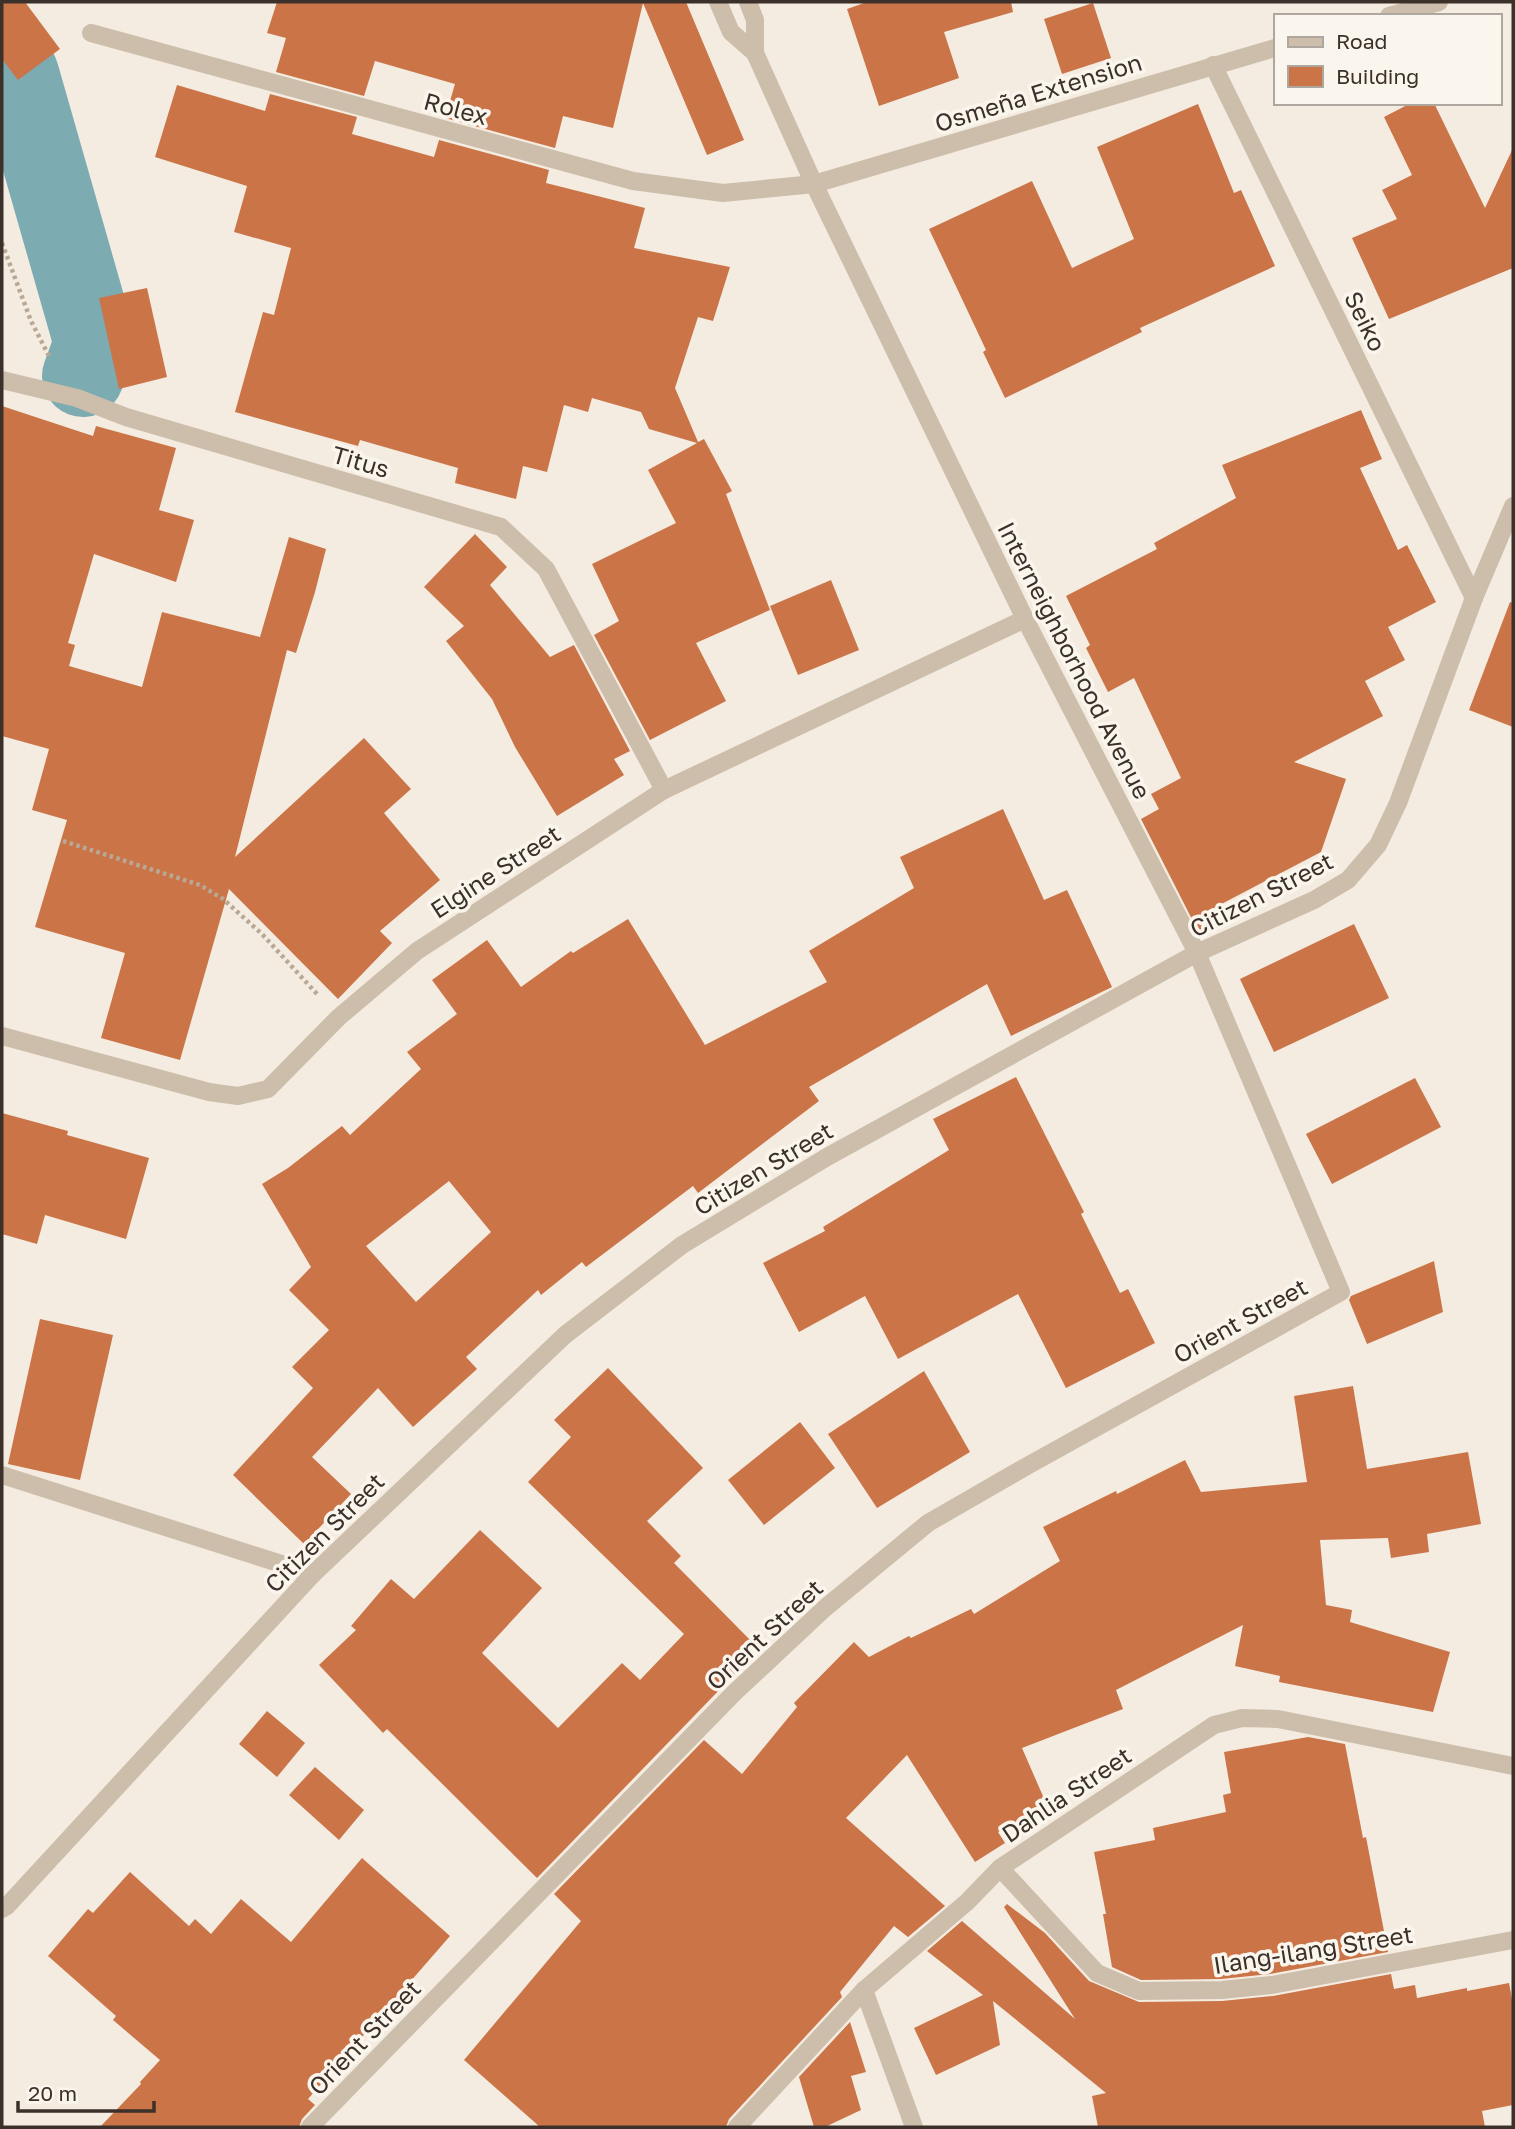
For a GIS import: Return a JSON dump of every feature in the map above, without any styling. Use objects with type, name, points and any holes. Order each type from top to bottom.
[{"type":"street","name":"Interneighborhood Avenue","points":[[718,2],[731,32],[755,53]]},
{"type":"street","name":"Interneighborhood Avenue","points":[[748,2],[755,20],[755,53],[814,184],[1025,619],[1197,953],[1341,1292]]},
{"type":"street","points":[[1396,14],[1439,2]]},
{"type":"street","name":"Rolex","points":[[91,33],[633,181],[723,193],[814,184]]},
{"type":"street","name":"Osmeña Extension","points":[[814,184],[1274,48]]},
{"type":"street","name":"Seiko","points":[[1213,65],[1474,598]]},
{"type":"street","name":"Titus","points":[[2,380],[77,398],[126,418],[501,527],[546,569],[664,790]]},
{"type":"street","name":"Citizen Street","points":[[2,1909],[313,1574],[565,1335],[682,1245],[827,1157],[1197,953],[1314,900],[1348,880],[1378,845],[1398,803],[1474,598],[1513,506]]},
{"type":"street","name":"Elgine Street","points":[[2,1036],[209,1092],[238,1096],[268,1089],[340,1017],[417,951],[664,790],[1025,619]]},
{"type":"street","name":"Orient Street","points":[[310,2127],[734,1693],[825,1608],[928,1523],[1341,1292]]},
{"type":"street","points":[[2,1475],[313,1574]]},
{"type":"street","name":"Dahlia Street","points":[[737,2127],[864,1990],[967,1902],[1000,1868],[1214,1725],[1242,1718],[1278,1719],[1513,1766]]},
{"type":"street","name":"Ilang-ilang Street","points":[[1000,1868],[1097,1973],[1139,1991],[1222,1990],[1272,1985],[1513,1940]]},
{"type":"street","points":[[864,1990],[914,2127]]},
{"type":"path","points":[[2,243],[31,321],[55,369],[77,398]]},
{"type":"path","points":[[63,841],[200,885],[223,899],[262,934],[340,1017]]},
{"type":"building","points":[[2,2],[25,2],[60,49],[18,80],[2,59]]},
{"type":"building","points":[[277,2],[686,2],[744,140],[707,155],[643,3],[613,128],[563,116],[555,148],[445,118],[455,84],[375,61],[364,96],[276,72],[286,38],[267,33]]},
{"type":"building","points":[[867,2],[1011,2],[1013,12],[944,32],[959,78],[879,106],[847,9]]},
{"type":"building","points":[[1093,3],[1111,58],[1062,74],[1044,19]]},
{"type":"building","points":[[177,85],[265,111],[270,94],[357,117],[352,134],[434,157],[439,140],[549,170],[546,183],[645,208],[634,248],[730,267],[713,321],[698,317],[675,388],[698,442],[704,439],[732,491],[726,494],[770,610],[696,643],[726,701],[650,740],[594,635],[619,621],[592,564],[676,523],[648,470],[697,443],[649,429],[641,412],[592,398],[588,412],[564,405],[547,472],[523,466],[516,499],[455,483],[458,468],[360,440],[358,446],[235,412],[263,312],[274,315],[291,248],[234,232],[247,186],[155,157]]},
{"type":"building","points":[[1198,104],[1234,193],[1241,190],[1275,266],[1140,328],[1142,332],[1005,398],[983,352],[986,350],[929,229],[1032,181],[1072,268],[1134,239],[1097,147]]},
{"type":"building","points":[[1407,105],[1435,105],[1485,208],[1513,148],[1513,268],[1389,319],[1352,238],[1397,219],[1382,190],[1412,175],[1384,117]]},
{"type":"building","points":[[147,288],[167,377],[119,389],[99,298]]},
{"type":"building","points":[[2,406],[93,436],[96,426],[176,448],[159,510],[194,520],[176,582],[94,554],[68,643],[75,645],[69,666],[142,687],[162,612],[260,637],[289,537],[326,549],[296,653],[287,650],[235,857],[364,738],[411,789],[384,813],[440,880],[380,931],[392,943],[338,999],[229,889],[180,1060],[101,1038],[125,953],[35,927],[67,820],[32,810],[49,749],[2,736]]},
{"type":"building","points":[[1361,410],[1382,459],[1360,468],[1398,550],[1407,545],[1436,602],[1388,627],[1405,660],[1365,681],[1383,716],[1294,762],[1346,779],[1321,852],[1212,909],[1220,924],[1200,935],[1141,819],[1159,809],[1151,794],[1181,778],[1134,678],[1108,692],[1086,648],[1090,645],[1066,596],[1157,549],[1154,543],[1236,498],[1222,465]]},
{"type":"building","points":[[475,534],[507,567],[490,585],[550,657],[574,645],[630,751],[614,759],[624,775],[557,816],[515,747],[492,699],[446,641],[464,626],[424,587]]},
{"type":"building","points":[[831,580],[859,650],[798,675],[770,606]]},
{"type":"building","points":[[1510,602],[1513,603],[1513,727],[1469,710]]},
{"type":"building","points":[[1003,809],[1044,900],[1067,890],[1112,987],[1011,1036],[987,984],[809,1087],[819,1101],[698,1193],[693,1186],[586,1267],[582,1262],[541,1295],[538,1290],[466,1357],[477,1369],[413,1427],[378,1388],[312,1457],[351,1494],[304,1544],[233,1475],[313,1388],[292,1367],[329,1330],[289,1290],[311,1267],[262,1184],[288,1168],[342,1126],[350,1135],[421,1069],[407,1052],[457,1014],[432,980],[487,940],[521,987],[571,951],[573,953],[628,919],[705,1045],[827,982],[809,951],[914,888],[900,857]],"holes":[[[449,1181],[491,1232],[416,1302],[366,1246]]]},
{"type":"building","points":[[1354,924],[1389,998],[1274,1052],[1240,979]]},
{"type":"building","points":[[1016,1077],[1084,1212],[1081,1214],[1120,1293],[1128,1289],[1155,1343],[1066,1388],[1018,1294],[898,1359],[865,1296],[799,1332],[763,1263],[825,1231],[823,1227],[949,1150],[933,1119]]},
{"type":"building","points":[[1415,1078],[1441,1127],[1332,1184],[1306,1134]]},
{"type":"building","points":[[2,1113],[68,1131],[67,1135],[149,1158],[126,1239],[45,1215],[37,1244],[2,1234]]},
{"type":"building","points":[[1434,1261],[1443,1312],[1367,1344],[1349,1300],[1351,1296]]},
{"type":"building","points":[[40,1319],[113,1335],[80,1480],[8,1464]]},
{"type":"building","points":[[608,1368],[703,1468],[647,1521],[681,1556],[674,1563],[759,1649],[537,1878],[387,1729],[383,1733],[319,1665],[356,1630],[351,1626],[391,1579],[414,1599],[480,1530],[542,1588],[482,1653],[558,1728],[622,1663],[640,1680],[684,1634],[528,1482],[571,1437],[554,1420]]},
{"type":"building","points":[[924,1371],[970,1452],[877,1508],[828,1434]]},
{"type":"building","points":[[1353,1386],[1367,1469],[1468,1452],[1481,1524],[1427,1534],[1429,1552],[1391,1558],[1388,1538],[1320,1540],[1326,1605],[1352,1610],[1350,1622],[1450,1652],[1433,1712],[1279,1682],[1280,1676],[1235,1666],[1243,1625],[1116,1690],[1123,1709],[1022,1748],[1049,1810],[998,1832],[1005,1843],[975,1862],[907,1755],[846,1818],[945,1906],[908,1937],[894,1926],[840,1992],[842,1997],[729,2119],[726,2127],[540,2127],[464,2060],[581,1921],[554,1894],[704,1740],[742,1774],[797,1707],[794,1703],[854,1642],[869,1657],[971,1609],[974,1614],[1060,1561],[1043,1527],[1185,1460],[1201,1492],[1307,1482],[1294,1396]]},
{"type":"building","points":[[800,1422],[835,1468],[764,1525],[728,1480]]},
{"type":"building","points":[[267,1711],[305,1743],[277,1777],[239,1744]]},
{"type":"building","points":[[1308,1737],[1345,1744],[1388,1952],[1270,1974],[1221,1979],[1141,1980],[1112,1967],[1103,1914],[1106,1914],[1094,1852],[1155,1840],[1153,1828],[1226,1812],[1223,1795],[1231,1793],[1224,1752]]},
{"type":"building","points":[[315,1767],[364,1810],[339,1840],[289,1795]]},
{"type":"building","points":[[362,1858],[450,1936],[308,2099],[315,2105],[302,2119],[299,2127],[100,2127],[160,2060],[113,2020],[116,2016],[48,1956],[88,1909],[93,1913],[130,1872],[189,1926],[195,1919],[211,1934],[241,1899],[291,1942]]},
{"type":"building","points":[[1007,1904],[1045,1933],[1089,1981],[1139,2002],[1222,2001],[1273,1996],[1391,1974],[1394,1989],[1415,1985],[1417,1998],[1509,1983],[1513,2005],[1513,2105],[1482,2111],[1485,2127],[1098,2127],[1092,2096],[1106,2093],[993,2001],[1000,2045],[936,2075],[914,2028],[983,1995],[927,1951],[962,1921],[1075,2019],[1004,1907]]},
{"type":"building","points":[[850,2022],[866,2072],[851,2076],[861,2110],[825,2127],[814,2127],[799,2077]]},
{"type":"waterway","points":[[2,62],[18,74],[95,343],[83,376]]}]
